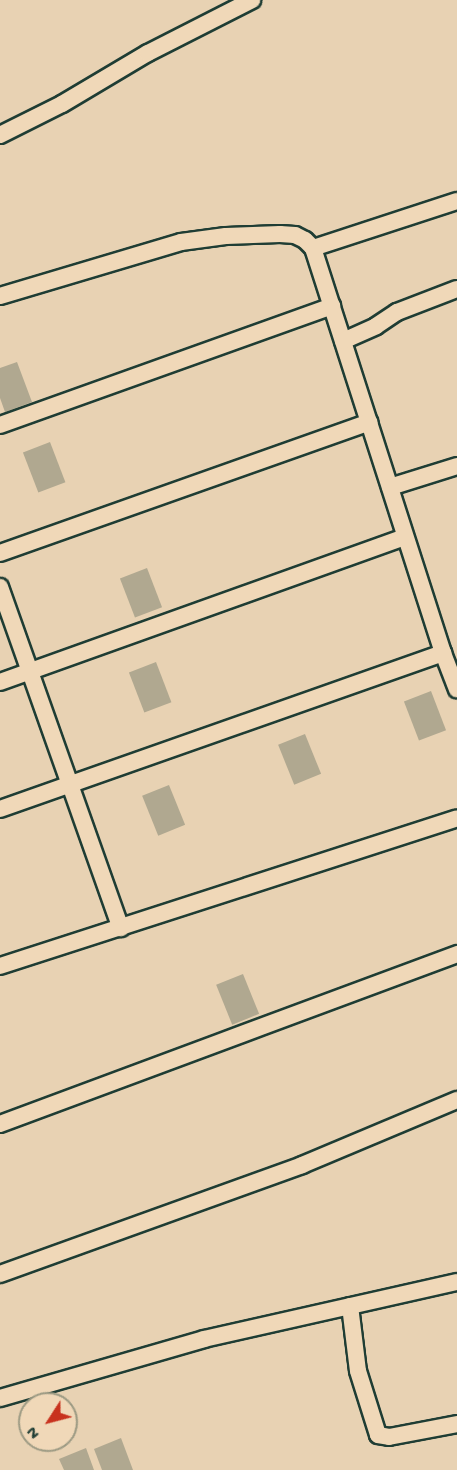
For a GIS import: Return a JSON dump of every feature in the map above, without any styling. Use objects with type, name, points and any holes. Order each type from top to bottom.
[{"type":"street","points":[[0,135],[62,105],[148,53],[252,0]]},
{"type":"street","points":[[313,248],[457,201]]},
{"type":"street","points":[[0,296],[181,242],[226,236],[280,234],[295,235],[313,248],[442,653],[457,689]]},
{"type":"street","points":[[343,341],[376,326],[397,312],[457,289]]},
{"type":"street","points":[[0,425],[332,306]]},
{"type":"street","points":[[0,553],[369,422]]},
{"type":"street","points":[[390,487],[457,466]]},
{"type":"street","points":[[0,682],[405,537]]},
{"type":"street","points":[[0,587],[121,928]]},
{"type":"street","points":[[0,809],[442,653]]},
{"type":"street","points":[[0,966],[457,818]]},
{"type":"street","points":[[0,1124],[457,954]]},
{"type":"street","points":[[0,1274],[302,1166],[457,1100]]},
{"type":"street","points":[[0,1398],[204,1339],[457,1282]]},
{"type":"street","points":[[350,1306],[358,1371],[378,1435],[389,1437],[457,1424]]},
{"type":"building","points":[[17,362],[32,402],[5,412],[0,398],[0,368]]},
{"type":"building","points":[[50,442],[65,482],[38,493],[23,452]]},
{"type":"building","points":[[147,568],[162,607],[135,618],[120,578]]},
{"type":"building","points":[[156,662],[171,702],[144,713],[129,672]]},
{"type":"building","points":[[431,691],[446,730],[419,741],[404,701]]},
{"type":"building","points":[[305,734],[321,774],[294,785],[278,745]]},
{"type":"building","points":[[169,785],[185,825],[158,836],[142,796]]},
{"type":"building","points":[[243,974],[259,1014],[232,1025],[216,985]]},
{"type":"building","points":[[121,1438],[133,1470],[102,1470],[94,1449]]},
{"type":"building","points":[[86,1448],[94,1470],[64,1470],[59,1459]]}]
